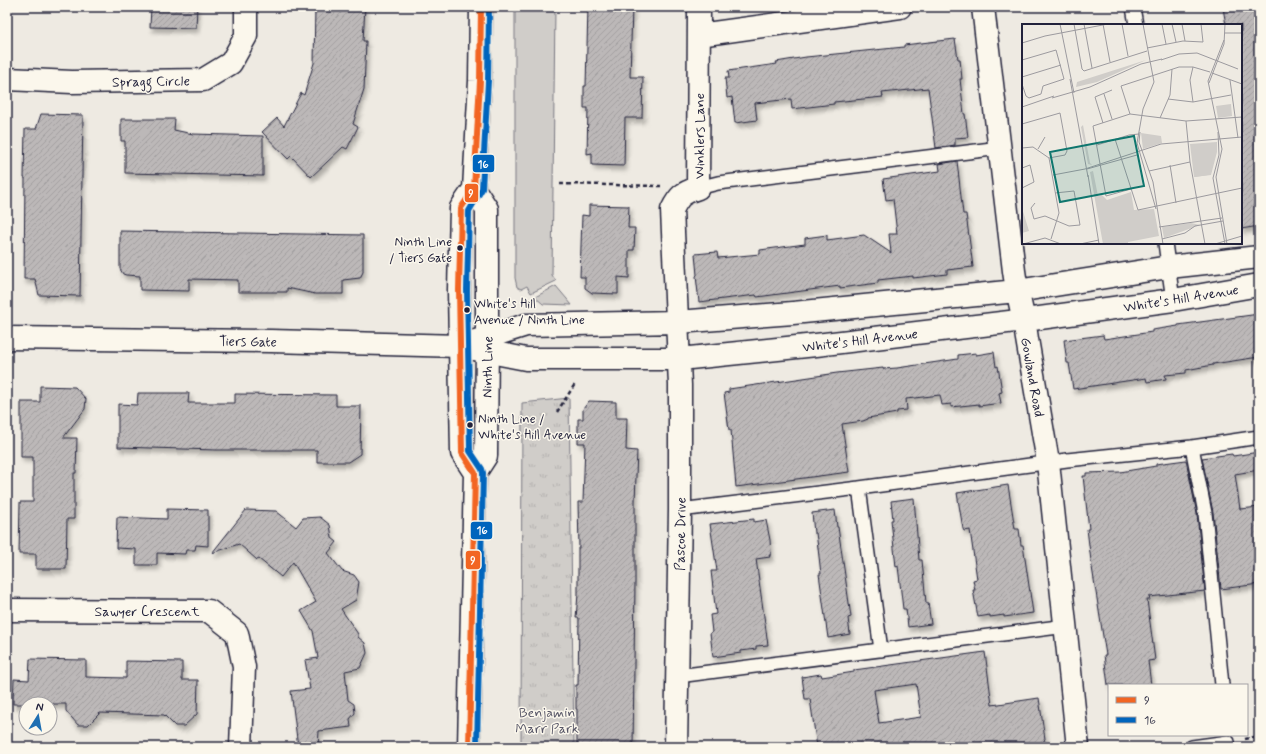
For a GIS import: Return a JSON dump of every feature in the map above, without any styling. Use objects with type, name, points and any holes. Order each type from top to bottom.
[{"type":"street","name":"Spragg Circle","points":[[7,79],[72,82],[203,80],[231,63],[246,36],[246,7]]},
{"type":"street","points":[[474,189],[480,81],[481,7]]},
{"type":"street","name":"Winklers Lane","points":[[678,322],[672,210],[678,198],[689,191],[698,188],[699,7]]},
{"type":"street","points":[[699,35],[900,7]]},
{"type":"street","name":"Gowland Road","points":[[983,7],[1017,292],[1025,320],[1048,462],[1078,747]]},
{"type":"street","name":"Ninth Line","points":[[474,189],[487,209],[487,344],[486,456],[475,473],[462,453],[459,290],[461,208],[474,189]]},
{"type":"street","name":"White's Hill Avenue","points":[[460,346],[487,344],[526,325],[678,322],[793,313],[1017,292],[1169,267],[1259,257]]},
{"type":"street","name":"White's Hill Avenue","points":[[487,344],[526,359],[680,359],[816,345],[1025,320],[1173,300],[1259,285]]},
{"type":"street","name":"Pascoe Drive","points":[[676,747],[680,510],[680,359],[678,322]]},
{"type":"street","name":"Tiers Gate","points":[[7,338],[272,341],[460,346]]},
{"type":"street","points":[[469,747],[475,473]]},
{"type":"street","name":"Sawyer Crescent","points":[[7,610],[209,611],[237,633],[244,667],[241,747]]},
{"type":"lane","points":[[1133,7],[1136,24]]},
{"type":"lane","points":[[698,188],[718,183],[1000,148]]},
{"type":"lane","points":[[1165,244],[1173,300]]},
{"type":"lane","points":[[680,510],[859,488],[1048,462],[1192,447],[1259,437]]},
{"type":"lane","points":[[1192,447],[1204,513],[1222,684]]},
{"type":"lane","points":[[859,488],[881,650]]},
{"type":"lane","points":[[678,676],[1066,626]]},
{"type":"lane","points":[[1192,747],[1228,741]]},
{"type":"path","points":[[560,184],[663,186]]},
{"type":"path","points":[[557,412],[575,384]]},
{"type":"green space","points":[[515,7],[555,7],[552,275],[556,281],[531,293],[527,286],[521,289],[517,287],[515,278]]},
{"type":"green space","points":[[556,286],[572,305],[543,304],[535,297]]},
{"type":"green space","name":"Benjamin Marr Park","points":[[569,398],[574,747],[521,747],[522,403]]},
{"type":"building","points":[[151,7],[197,7],[196,28],[150,27]]},
{"type":"building","points":[[315,7],[365,7],[363,41],[366,41],[364,89],[353,124],[358,127],[347,149],[343,147],[311,177],[291,156],[288,159],[262,132],[277,118],[284,126],[301,93],[304,95],[314,63]]},
{"type":"building","points":[[588,7],[632,7],[630,77],[643,77],[642,118],[625,118],[624,166],[592,165],[592,153],[587,154],[588,108],[584,108],[584,86],[586,86]]},
{"type":"building","points":[[1259,7],[1259,226],[1242,229],[1242,24],[1226,24],[1223,8]]},
{"type":"building","points":[[955,39],[958,59],[960,59],[962,79],[960,79],[968,137],[955,138],[955,145],[936,148],[928,88],[882,93],[883,97],[834,102],[834,104],[792,109],[791,99],[755,103],[757,120],[735,123],[732,97],[727,98],[725,78],[729,78],[728,71],[777,64],[776,62],[806,57],[904,47],[904,45]]},
{"type":"building","points":[[41,114],[83,115],[80,296],[39,295],[35,279],[24,279],[25,129],[36,129]]},
{"type":"building","points":[[121,119],[175,119],[174,130],[193,134],[263,136],[263,176],[125,173],[125,141],[121,141]]},
{"type":"building","points":[[957,161],[963,214],[966,214],[973,267],[947,270],[947,274],[878,280],[878,283],[840,288],[840,286],[757,297],[756,295],[699,302],[695,254],[717,252],[718,258],[760,254],[760,250],[805,244],[805,238],[827,235],[827,240],[864,235],[891,253],[889,234],[897,234],[893,199],[886,200],[883,179],[940,171],[939,164]]},
{"type":"building","points":[[589,205],[629,206],[628,228],[635,228],[634,250],[629,250],[629,278],[618,277],[618,294],[592,293],[585,288],[585,277],[580,277],[582,215],[589,216]]},
{"type":"building","points":[[120,231],[363,235],[363,272],[360,278],[343,280],[343,294],[315,294],[287,288],[287,292],[238,292],[238,280],[189,279],[189,291],[140,290],[140,276],[123,274],[120,269]]},
{"type":"building","points":[[1259,314],[1259,357],[1186,370],[1186,373],[1165,375],[1166,379],[1147,382],[1146,378],[1073,389],[1069,363],[1067,363],[1064,340],[1103,335],[1104,339],[1152,332],[1152,330],[1178,325]]},
{"type":"building","points":[[994,352],[1002,392],[999,393],[1001,403],[979,406],[979,404],[951,407],[951,404],[942,405],[940,395],[906,399],[907,410],[868,418],[863,421],[842,424],[849,472],[736,487],[731,430],[729,430],[724,393],[729,392],[729,389],[837,373],[897,368],[958,359],[958,355],[976,353],[976,355]]},
{"type":"building","points":[[40,386],[75,387],[86,399],[85,409],[63,438],[77,438],[76,473],[74,473],[74,519],[67,519],[66,569],[36,569],[36,554],[19,554],[20,502],[33,502],[33,457],[21,457],[21,402],[40,402]]},
{"type":"building","points":[[138,393],[189,393],[188,403],[235,403],[235,394],[336,395],[336,406],[361,406],[360,454],[348,462],[317,462],[317,450],[216,450],[118,447],[118,404],[137,405]]},
{"type":"building","points":[[589,401],[616,402],[616,418],[627,418],[626,450],[637,451],[635,501],[633,747],[577,747],[576,685],[578,685],[579,618],[576,618],[579,548],[578,502],[583,502],[585,443],[578,443],[578,419],[583,419],[583,409]]},
{"type":"building","points":[[1259,452],[1259,470],[1235,474],[1240,509],[1259,507],[1259,584],[1221,589],[1213,512],[1202,458],[1232,454],[1233,456]]},
{"type":"building","points":[[1186,460],[1197,514],[1205,591],[1149,597],[1150,600],[1147,600],[1155,660],[1148,661],[1151,684],[1108,685],[1104,655],[1106,655],[1087,529],[1089,529],[1083,476],[1086,476],[1086,473],[1120,472],[1156,466],[1156,464]]},
{"type":"building","points":[[1008,485],[1015,529],[1019,529],[1021,545],[1023,545],[1033,613],[1004,617],[1004,615],[990,617],[990,615],[978,617],[973,590],[975,590],[973,580],[977,579],[970,530],[964,531],[963,529],[957,493]]},
{"type":"building","points":[[914,498],[919,560],[922,560],[926,603],[928,603],[931,624],[908,627],[906,609],[903,609],[898,566],[896,567],[891,520],[893,520],[891,501]]},
{"type":"building","points":[[167,509],[208,510],[208,546],[196,545],[195,550],[186,550],[185,554],[157,553],[157,565],[136,565],[136,549],[116,548],[117,517],[167,519]]},
{"type":"building","points":[[246,510],[276,511],[296,527],[303,518],[320,517],[330,525],[332,538],[337,542],[328,553],[342,571],[354,575],[359,582],[356,600],[341,609],[358,634],[358,637],[365,643],[367,653],[360,668],[345,671],[348,700],[354,704],[355,713],[350,719],[351,727],[319,731],[318,747],[298,747],[291,691],[310,689],[305,660],[318,658],[313,631],[301,611],[316,602],[293,562],[281,577],[259,559],[257,560],[239,544],[212,553]]},
{"type":"building","points":[[835,510],[851,617],[848,618],[850,634],[828,638],[819,574],[821,574],[818,548],[816,533],[814,533],[812,513]]},
{"type":"building","points":[[754,519],[754,522],[766,520],[770,540],[770,557],[756,559],[768,645],[756,646],[756,649],[741,651],[741,653],[713,657],[710,633],[712,632],[710,615],[716,614],[711,571],[717,571],[710,524]]},
{"type":"building","points":[[985,652],[992,705],[1039,698],[1045,747],[817,747],[810,699],[805,699],[802,677],[821,674],[822,677],[854,672],[854,670]],"holes":[[[916,684],[921,717],[879,723],[874,690]]]},
{"type":"building","points":[[30,659],[86,660],[86,677],[126,678],[126,661],[182,662],[182,680],[198,680],[197,714],[184,726],[175,726],[164,715],[100,713],[88,725],[78,725],[66,711],[66,704],[58,704],[58,696],[18,696],[18,704],[13,704],[14,679],[29,680]]},
{"type":"transit line","name":"9","points":[[469,747],[475,473],[462,453],[459,290],[461,208],[474,189],[480,81],[481,7]]},
{"type":"transit line","name":"16","points":[[477,747],[483,473],[470,451],[467,290],[469,211],[482,189],[488,81],[489,7]]},
{"type":"place","name":"Ninth Line / Tiers Gate","points":[[460,248]]},
{"type":"place","name":"White's Hill Avenue / Ninth Line","points":[[467,310]]},
{"type":"place","name":"Ninth Line / White's Hill Avenue","points":[[470,425]]}]
